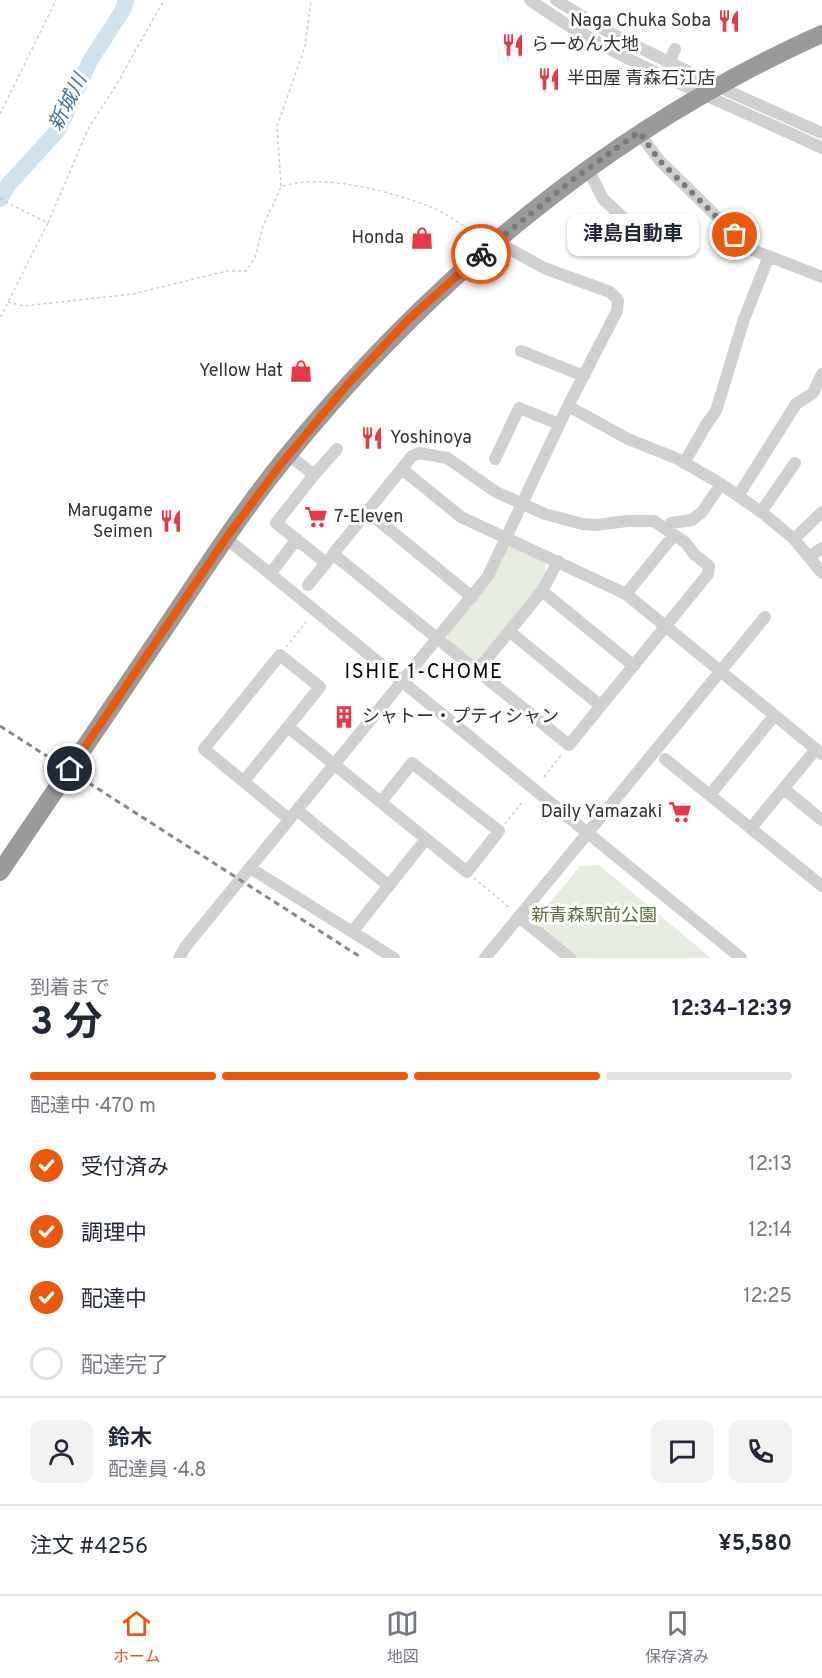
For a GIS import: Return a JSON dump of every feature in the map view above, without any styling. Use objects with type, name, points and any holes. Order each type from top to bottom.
[{"type":"highway","points":[[0,872],[226,538],[289,454],[348,384],[408,320],[495,241],[639,132],[772,56],[822,34]]},
{"type":"street","points":[[530,0],[600,45],[711,91],[822,133]]},
{"type":"street","points":[[556,0],[606,31],[669,62],[748,113],[822,148]]},
{"type":"street","points":[[669,62],[675,49]]},
{"type":"street","points":[[639,132],[660,161],[750,249],[822,277]]},
{"type":"street","points":[[588,169],[603,200],[628,222]]},
{"type":"street","points":[[179,958],[186,946],[488,576],[568,406],[616,311],[618,300],[610,292],[544,268],[495,241]]},
{"type":"street","points":[[684,463],[716,411],[744,319],[768,256]]},
{"type":"street","points":[[521,351],[584,376]]},
{"type":"street","points":[[738,496],[796,404],[813,393],[822,374]]},
{"type":"street","points":[[568,406],[628,439],[684,463],[721,484],[794,539],[822,573]]},
{"type":"street","points":[[495,459],[519,408],[560,424]]},
{"type":"street","points":[[308,585],[330,559],[368,512],[412,456],[419,453],[447,458],[496,492],[545,514],[582,524],[596,525],[654,521],[709,566],[708,574],[569,745],[438,639],[330,559],[297,540],[276,523],[337,449]]},
{"type":"street","points":[[289,454],[314,476]]},
{"type":"street","points":[[761,512],[795,463]]},
{"type":"street","points":[[402,469],[461,517],[626,594],[819,751],[751,828]]},
{"type":"street","points":[[626,594],[670,532],[670,523],[692,520],[721,484]]},
{"type":"street","points":[[368,512],[472,597]]},
{"type":"street","points":[[794,539],[822,512]]},
{"type":"street","points":[[226,538],[741,958]]},
{"type":"street","points":[[270,574],[297,540]]},
{"type":"street","points":[[809,557],[822,548]]},
{"type":"street","points":[[477,671],[542,591],[558,561]]},
{"type":"street","points":[[542,591],[634,666]]},
{"type":"street","points":[[485,958],[514,913],[588,834],[765,617]]},
{"type":"street","points":[[510,632],[601,706]]},
{"type":"street","points":[[244,782],[320,687],[280,655],[204,749],[244,782],[389,885]]},
{"type":"street","points":[[712,797],[713,791],[774,716]]},
{"type":"street","points":[[288,727],[467,872],[499,831],[412,763],[381,802]]},
{"type":"street","points":[[665,759],[822,886]]},
{"type":"street","points":[[784,789],[822,820]]},
{"type":"street","points":[[352,932],[426,839]]},
{"type":"street","points":[[250,868],[394,958]]},
{"type":"street","points":[[514,913],[570,958]]},
{"type":"path","points":[[0,114],[56,0]]},
{"type":"path","points":[[0,318],[48,223],[88,129],[115,87],[164,0]]},
{"type":"path","points":[[8,302],[24,306],[133,294],[227,271],[246,271],[255,258],[263,226],[281,187],[277,126],[305,47],[311,0]]},
{"type":"path","points":[[281,187],[295,182],[324,181],[372,190],[435,208],[467,229],[495,241]]},
{"type":"path","points":[[0,199],[48,223]]},
{"type":"path","points":[[280,655],[306,622]]},
{"type":"path","points":[[544,777],[569,745]]},
{"type":"path","points":[[499,831],[523,801]]},
{"type":"path","points":[[467,872],[514,913]]},
{"type":"green space","points":[[513,546],[546,561],[545,572],[540,584],[521,612],[480,661],[473,661],[448,642],[447,633],[507,547]]},
{"type":"green space","name":"新青森駅前公園","points":[[599,865],[711,958],[578,958],[541,928],[539,916],[580,866]]},
{"type":"waterway","name":"新城川","points":[[0,199],[8,185],[59,129],[90,61],[123,10],[126,0]]},
{"type":"railway","points":[[0,726],[362,958]]},
{"type":"way so far","points":[[481,254],[571,181],[639,132],[660,161],[735,235]]},
{"type":"place","name":"Naga Chuka Soba","points":[[729,21]]},
{"type":"place","name":"らーめん大地","points":[[513,45]]},
{"type":"place","name":"半田屋 青森石江店","points":[[549,79]]},
{"type":"place","name":"津島自動車","points":[[735,235]]},
{"type":"place","name":"Honda","points":[[422,238]]},
{"type":"place","name":"Yellow Hat","points":[[301,371]]},
{"type":"place","name":"Yoshinoya","points":[[372,438]]},
{"type":"place","name":"7-Eleven","points":[[316,517]]},
{"type":"place","name":"Marugame Seimen","points":[[171,521]]},
{"type":"place","name":"シャトー・プティシャン","points":[[344,717]]},
{"type":"place","name":"Daily Yamazaki","points":[[680,812]]},
{"type":"district","name":"ISHIE 1-CHOME","points":[[424,673]]},
{"type":"route","points":[[70,769],[226,538],[281,464],[348,384],[408,320],[481,254]]}]
